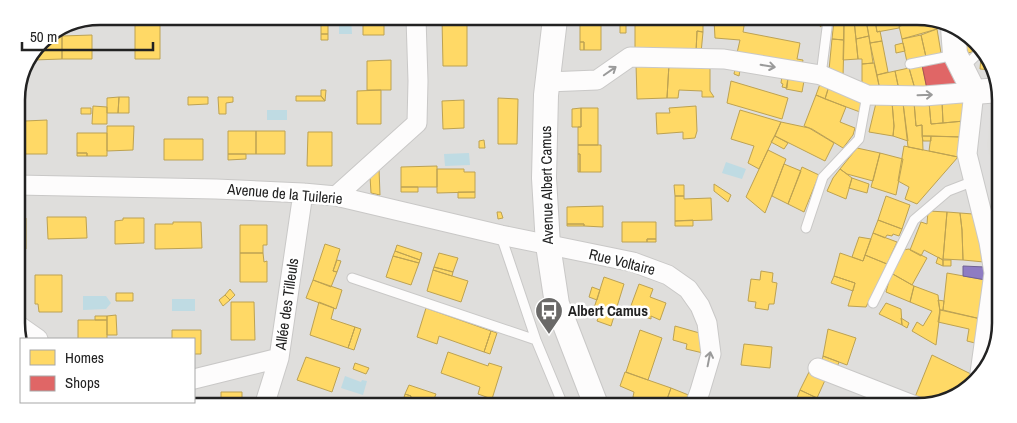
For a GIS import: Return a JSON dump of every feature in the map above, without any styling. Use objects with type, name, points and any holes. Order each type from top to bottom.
[{"type":"street","points":[[336,196],[416,123],[418,81],[416,25]]},
{"type":"street","name":"Avenue Albert Camus","points":[[554,25],[547,82],[544,178],[548,245],[557,304],[593,398]]},
{"type":"street","points":[[954,35],[959,62],[974,92],[967,154],[992,255]]},
{"type":"street","points":[[547,82],[597,80],[630,57],[724,59],[821,75],[867,95],[924,96],[991,91]]},
{"type":"street","name":"Avenue de la Tuilerie","points":[[25,185],[216,189],[336,196],[548,245]]},
{"type":"street","name":"Allée des Tilleuls","points":[[195,379],[280,358],[303,193]]},
{"type":"street","name":"Rue Voltaire","points":[[548,245],[633,262],[668,275],[688,289],[700,306],[706,323],[711,354],[698,398]]},
{"type":"street","points":[[982,360],[992,298]]},
{"type":"street","points":[[25,330],[37,338]]},
{"type":"street","points":[[268,398],[280,358]]},
{"type":"street","points":[[818,368],[897,398]]},
{"type":"lane","points":[[821,75],[827,25]]},
{"type":"lane","points":[[910,64],[959,62],[976,53]]},
{"type":"lane","points":[[806,228],[823,177],[859,140],[867,95]]},
{"type":"lane","points":[[874,303],[914,220],[948,191],[974,181]]},
{"type":"lane","points":[[501,235],[536,340],[560,398]]},
{"type":"lane","points":[[352,278],[536,340]]},
{"type":"shaded area","points":[[100,25],[917,25],[941,29],[959,38],[977,54],[986,71],[991,90],[992,323],[988,347],[977,369],[963,383],[941,394],[922,398],[195,398],[195,338],[26,338],[25,95],[28,80],[40,54],[62,35],[76,29]]},
{"type":"shaded area","points":[[978,100],[992,100],[987,146],[992,164],[992,217],[973,148]]},
{"type":"water","points":[[339,25],[351,25],[352,34],[339,34]]},
{"type":"water","points":[[267,110],[287,110],[287,120],[267,120]]},
{"type":"water","points":[[469,153],[470,165],[445,166],[444,154]]},
{"type":"water","points":[[726,162],[746,169],[742,179],[722,173]]},
{"type":"water","points":[[83,296],[106,296],[111,303],[106,309],[83,310]]},
{"type":"water","points":[[172,299],[195,299],[195,311],[172,311]]},
{"type":"water","points":[[345,376],[361,382],[362,380],[367,381],[363,395],[341,388]]},
{"type":"building: Homes","points":[[135,25],[160,25],[160,59],[135,59]]},
{"type":"building: Homes","points":[[321,25],[328,25],[328,34],[321,34]]},
{"type":"building: Homes","points":[[363,25],[384,25],[384,35],[363,35]]},
{"type":"building: Homes","points":[[442,25],[467,25],[467,66],[443,66]]},
{"type":"building: Homes","points":[[580,25],[601,25],[601,50],[584,50],[584,42],[580,42]]},
{"type":"building: Homes","points":[[620,25],[626,25],[626,33],[620,33]]},
{"type":"building: Homes","points":[[635,25],[703,25],[703,32],[697,31],[696,52],[635,50]]},
{"type":"building: Homes","points":[[714,25],[744,25],[743,32],[800,43],[797,59],[803,60],[802,65],[737,53],[740,40],[715,38]]},
{"type":"building: Homes","points":[[833,25],[844,25],[844,40],[832,39]]},
{"type":"building: Homes","points":[[844,25],[855,25],[858,59],[843,60]]},
{"type":"building: Homes","points":[[855,25],[867,25],[869,36],[856,39]]},
{"type":"building: Homes","points":[[867,25],[876,25],[877,32],[880,31],[882,41],[870,43]]},
{"type":"building: Homes","points":[[876,25],[900,25],[899,28],[877,32]]},
{"type":"building: Homes","points":[[917,25],[937,29],[902,39],[899,26]]},
{"type":"building: Homes","points":[[937,29],[941,53],[926,57],[921,35]]},
{"type":"building: Homes","points":[[697,31],[703,32],[701,53],[696,52]]},
{"type":"building: Homes","points":[[321,34],[328,34],[328,40],[321,40]]},
{"type":"building: Homes","points":[[92,35],[92,59],[62,59],[62,36]]},
{"type":"building: Homes","points":[[921,35],[926,57],[907,62],[902,39]]},
{"type":"building: Homes","points":[[61,36],[62,59],[37,60],[40,54]]},
{"type":"building: Homes","points":[[869,36],[873,63],[862,64],[862,59],[858,59],[856,39]]},
{"type":"building: Homes","points":[[832,39],[844,40],[843,77],[829,70]]},
{"type":"building: Homes","points":[[882,41],[888,72],[877,75],[870,43]]},
{"type":"building: Homes","points":[[580,42],[584,42],[584,50],[580,50]]},
{"type":"building: Homes","points":[[964,42],[974,51],[968,53]]},
{"type":"building: Homes","points":[[903,43],[905,51],[896,53],[895,45]]},
{"type":"building: Homes","points":[[391,60],[391,90],[367,90],[367,61]]},
{"type":"building: Homes","points":[[981,60],[985,69],[980,69]]},
{"type":"building: Homes","points":[[874,63],[880,90],[862,88],[862,64]]},
{"type":"building: Homes","points":[[636,64],[669,64],[667,98],[637,99]]},
{"type":"building: Homes","points":[[669,64],[710,66],[710,91],[714,97],[702,97],[702,91],[679,90],[678,98],[667,98]]},
{"type":"building: Homes","points":[[922,65],[927,89],[915,89],[909,68]]},
{"type":"building: Homes","points":[[909,68],[915,89],[899,90],[895,71]]},
{"type":"building: Homes","points":[[735,69],[740,70],[739,76],[734,74]]},
{"type":"building: Homes","points":[[895,71],[899,90],[880,90],[877,75]]},
{"type":"building: Homes","points":[[782,76],[788,78],[787,88],[782,87]]},
{"type":"building: Homes","points":[[788,78],[804,81],[802,92],[786,89]]},
{"type":"building: Homes","points":[[731,81],[788,98],[782,119],[727,103]]},
{"type":"building: Homes","points":[[820,84],[829,86],[825,99],[816,95]]},
{"type":"building: Homes","points":[[829,86],[863,98],[860,112],[825,99]]},
{"type":"building: Homes","points":[[321,90],[326,90],[325,101],[321,96]]},
{"type":"building: Homes","points":[[381,90],[381,124],[357,124],[357,91]]},
{"type":"building: Homes","points":[[816,95],[846,107],[840,122],[855,128],[853,135],[843,148],[804,126]]},
{"type":"building: Homes","points":[[296,96],[321,96],[325,101],[296,101]]},
{"type":"building: Homes","points":[[119,97],[129,97],[129,113],[118,113]]},
{"type":"building: Homes","points":[[119,97],[118,113],[107,113],[107,98]]},
{"type":"building: Homes","points":[[188,97],[208,97],[208,104],[188,105]]},
{"type":"building: Homes","points":[[218,97],[233,97],[233,102],[226,103],[226,114],[219,114]]},
{"type":"building: Homes","points":[[498,98],[518,99],[517,144],[498,144]]},
{"type":"building: Homes","points":[[464,100],[464,128],[443,129],[442,101]]},
{"type":"building: Homes","points":[[968,100],[964,121],[943,123],[942,101]]},
{"type":"building: Homes","points":[[942,101],[943,123],[931,124],[929,102]]},
{"type":"building: Homes","points":[[892,102],[893,136],[869,132],[876,103]]},
{"type":"building: Homes","points":[[892,102],[903,103],[908,141],[893,136]]},
{"type":"building: Homes","points":[[914,102],[929,102],[931,124],[964,121],[962,137],[922,136],[922,125],[916,126]]},
{"type":"building: Homes","points":[[914,102],[916,126],[922,125],[923,150],[908,147],[903,103]]},
{"type":"building: Homes","points":[[93,106],[107,107],[107,124],[92,124]]},
{"type":"building: Homes","points":[[696,106],[697,131],[695,138],[683,139],[683,132],[657,134],[656,113],[670,113],[669,108]]},
{"type":"building: Homes","points":[[81,108],[91,108],[91,114],[81,114]]},
{"type":"building: Homes","points":[[581,108],[581,127],[572,127],[572,109]]},
{"type":"building: Homes","points":[[581,108],[598,108],[598,145],[578,145],[578,127],[581,127]]},
{"type":"building: Homes","points":[[740,110],[781,122],[759,169],[748,163],[754,146],[731,139]]},
{"type":"building: Homes","points":[[47,120],[47,154],[25,154],[25,121]]},
{"type":"building: Homes","points":[[781,122],[809,128],[834,143],[825,161],[775,136]]},
{"type":"building: Homes","points":[[107,126],[134,126],[133,150],[107,151]]},
{"type":"building: Homes","points":[[228,131],[256,131],[256,154],[228,154]]},
{"type":"building: Homes","points":[[256,131],[285,131],[285,154],[256,154]]},
{"type":"building: Homes","points":[[308,132],[332,132],[332,166],[307,166]]},
{"type":"building: Homes","points":[[77,133],[107,133],[107,156],[87,156],[87,153],[77,153]]},
{"type":"building: Homes","points":[[775,136],[788,143],[784,149],[771,142]]},
{"type":"building: Homes","points":[[922,136],[931,136],[931,141],[923,141]]},
{"type":"building: Homes","points":[[931,136],[962,137],[958,157],[929,151]]},
{"type":"building: Homes","points":[[164,139],[203,139],[203,160],[164,160]]},
{"type":"building: Homes","points":[[484,140],[485,148],[479,148],[479,141]]},
{"type":"building: Homes","points":[[578,145],[601,145],[601,172],[580,172]]},
{"type":"building: Homes","points":[[904,146],[958,157],[917,204],[905,199],[909,187],[898,181]]},
{"type":"building: Homes","points":[[857,148],[880,153],[873,181],[847,174],[840,169]]},
{"type":"building: Homes","points":[[768,150],[786,159],[765,213],[746,197]]},
{"type":"building: Homes","points":[[77,153],[87,153],[87,156],[77,156]]},
{"type":"building: Homes","points":[[880,153],[903,159],[896,195],[871,187]]},
{"type":"building: Homes","points":[[228,154],[246,154],[246,159],[228,160]]},
{"type":"building: Homes","points":[[578,154],[580,154],[580,172],[578,172]]},
{"type":"building: Homes","points":[[784,164],[801,171],[788,204],[772,196]]},
{"type":"building: Homes","points":[[437,166],[437,187],[401,187],[401,167]]},
{"type":"building: Homes","points":[[802,167],[819,175],[804,212],[788,204]]},
{"type":"building: Homes","points":[[379,168],[380,195],[371,193],[370,176]]},
{"type":"building: Homes","points":[[437,169],[464,169],[464,172],[475,172],[475,192],[437,193]]},
{"type":"building: Homes","points":[[840,169],[852,178],[846,199],[827,191]]},
{"type":"building: Homes","points":[[852,178],[869,184],[867,193],[849,188]]},
{"type":"building: Homes","points":[[714,184],[731,195],[728,202],[714,191]]},
{"type":"building: Homes","points":[[674,185],[684,185],[684,196],[675,196]]},
{"type":"building: Homes","points":[[401,187],[418,187],[418,192],[401,192]]},
{"type":"building: Homes","points":[[458,192],[475,192],[475,198],[458,198]]},
{"type":"building: Homes","points":[[675,196],[684,196],[684,199],[711,198],[712,220],[675,221]]},
{"type":"building: Homes","points":[[886,196],[910,205],[902,229],[878,220]]},
{"type":"building: Homes","points":[[603,206],[603,227],[567,224],[567,207]]},
{"type":"building: Homes","points":[[928,211],[947,212],[943,260],[924,250],[921,256],[910,250],[921,222],[927,224]]},
{"type":"building: Homes","points":[[497,212],[501,212],[503,218],[498,219]]},
{"type":"building: Homes","points":[[947,212],[960,213],[963,260],[943,259]]},
{"type":"building: Homes","points":[[960,213],[973,214],[984,262],[963,260]]},
{"type":"building: Homes","points":[[47,217],[86,217],[87,238],[48,239]]},
{"type":"building: Homes","points":[[25,218],[26,218],[25,249]]},
{"type":"building: Homes","points":[[123,218],[144,218],[144,243],[115,244],[115,221],[123,220]]},
{"type":"building: Homes","points":[[693,220],[693,226],[675,226],[675,221]]},
{"type":"building: Homes","points":[[878,220],[902,229],[899,236],[893,234],[892,236],[887,235],[885,238],[873,233]]},
{"type":"building: Homes","points":[[173,222],[201,222],[202,248],[155,249],[155,224],[173,224]]},
{"type":"building: Homes","points":[[622,222],[656,222],[656,239],[647,239],[647,242],[622,242]]},
{"type":"building: Homes","points":[[567,224],[584,224],[584,226],[567,226]]},
{"type":"building: Homes","points":[[240,225],[267,225],[267,245],[263,245],[263,253],[240,253]]},
{"type":"building: Homes","points":[[873,233],[897,242],[887,264],[865,255]]},
{"type":"building: Homes","points":[[859,237],[871,239],[863,261],[852,257]]},
{"type":"building: Homes","points":[[647,239],[656,239],[656,242],[647,242]]},
{"type":"building: Homes","points":[[325,244],[340,249],[333,271],[337,272],[331,287],[313,280]]},
{"type":"building: Homes","points":[[397,245],[422,253],[420,260],[395,251]]},
{"type":"building: Homes","points":[[909,249],[927,258],[912,285],[891,273],[903,250]]},
{"type":"building: Homes","points":[[395,251],[420,260],[419,263],[393,256]]},
{"type":"building: Homes","points":[[240,253],[263,253],[264,262],[267,261],[267,282],[240,282]]},
{"type":"building: Homes","points":[[439,253],[458,258],[453,272],[434,267]]},
{"type":"building: Homes","points":[[840,253],[863,261],[865,255],[887,264],[866,307],[848,306],[855,283],[834,276]]},
{"type":"building: Homes","points":[[393,256],[419,263],[411,285],[386,277]]},
{"type":"building: Homes","points":[[938,257],[943,260],[943,266],[936,263]]},
{"type":"building: Homes","points":[[337,260],[341,261],[337,272],[333,271]]},
{"type":"building: Homes","points":[[943,260],[951,260],[951,266],[943,266]]},
{"type":"building: Homes","points":[[434,267],[453,272],[452,276],[433,270]]},
{"type":"building: Homes","points":[[433,270],[468,281],[461,302],[427,291]]},
{"type":"building: Homes","points":[[761,271],[773,273],[772,282],[777,283],[774,304],[769,304],[768,310],[755,308],[756,302],[748,301],[751,279],[760,280]]},
{"type":"building: Homes","points":[[891,273],[914,286],[910,302],[886,292]]},
{"type":"building: Homes","points":[[947,273],[986,280],[981,319],[943,310]]},
{"type":"building: Homes","points":[[35,275],[62,275],[62,312],[39,312],[38,304],[35,304]]},
{"type":"building: Homes","points":[[834,276],[855,283],[853,291],[831,283]]},
{"type":"building: Homes","points":[[604,277],[624,284],[611,326],[597,321],[601,310],[594,308]]},
{"type":"building: Homes","points":[[313,280],[342,290],[336,309],[306,298]]},
{"type":"building: Homes","points":[[639,284],[653,289],[650,297],[666,303],[660,320],[651,316],[651,319],[629,311]]},
{"type":"building: Homes","points":[[914,286],[938,295],[940,313],[936,345],[912,331],[917,322],[923,326],[932,311],[910,302]]},
{"type":"building: Homes","points":[[592,287],[600,290],[597,300],[589,297]]},
{"type":"building: Homes","points":[[230,289],[235,295],[230,300],[225,295]]},
{"type":"building: Homes","points":[[116,293],[133,293],[133,301],[116,301]]},
{"type":"building: Homes","points":[[225,295],[230,300],[223,306],[219,300]]},
{"type":"building: Homes","points":[[938,300],[944,301],[943,310],[940,310]]},
{"type":"building: Homes","points":[[231,302],[254,302],[255,340],[231,340]]},
{"type":"building: Homes","points":[[319,302],[334,308],[331,319],[355,327],[348,348],[310,335]]},
{"type":"building: Homes","points":[[886,303],[901,309],[902,325],[879,314]]},
{"type":"building: Homes","points":[[426,308],[491,331],[484,352],[439,336],[437,344],[417,337]]},
{"type":"building: Homes","points":[[940,310],[981,319],[979,344],[967,341],[969,329],[938,322]]},
{"type":"building: Homes","points":[[116,315],[117,335],[107,335],[107,316]]},
{"type":"building: Homes","points":[[95,316],[107,316],[107,320],[95,320]]},
{"type":"building: Homes","points":[[901,318],[909,323],[907,328],[902,325]]},
{"type":"building: Homes","points":[[78,320],[107,320],[107,338],[78,338]]},
{"type":"building: Homes","points":[[675,326],[703,334],[703,353],[686,349],[687,344],[673,340]]},
{"type":"building: Homes","points":[[355,327],[361,329],[354,350],[348,348]]},
{"type":"building: Homes","points":[[828,329],[856,338],[847,365],[823,356]]},
{"type":"building: Homes","points":[[172,330],[201,330],[201,354],[195,354],[195,338],[172,338]]},
{"type":"building: Homes","points":[[640,330],[662,338],[648,380],[626,372]]},
{"type":"building: Homes","points":[[491,331],[497,333],[490,354],[484,352]]},
{"type":"building: Homes","points":[[744,344],[772,347],[770,368],[741,365]]},
{"type":"building: Homes","points":[[448,352],[488,366],[489,363],[502,367],[492,398],[478,394],[480,387],[441,373]]},
{"type":"building: Homes","points":[[932,355],[972,374],[963,383],[941,394],[932,397],[915,397]]},
{"type":"building: Homes","points":[[823,356],[839,362],[837,367],[822,361]]},
{"type":"building: Homes","points":[[306,357],[340,368],[332,392],[297,380]]},
{"type":"building: Homes","points":[[355,363],[369,368],[366,374],[353,369]]},
{"type":"building: Homes","points":[[810,370],[826,378],[817,398],[800,390]]},
{"type":"building: Homes","points":[[625,372],[671,388],[667,398],[636,398],[633,397],[634,392],[620,386]]},
{"type":"building: Homes","points":[[409,385],[436,394],[434,398],[410,398],[411,396],[405,394]]},
{"type":"building: Homes","points":[[671,388],[691,396],[690,398],[667,398]]},
{"type":"building: Homes","points":[[800,390],[817,398],[797,398]]},
{"type":"building: Homes","points":[[221,392],[242,392],[242,398],[221,398]]},
{"type":"building: Homes","points":[[405,394],[411,396],[410,398],[404,398]]},
{"type":"building: Shops","points":[[948,60],[958,84],[927,89],[922,65]]},
{"type":"building: Offices","points":[[963,266],[985,267],[986,280],[963,276]]},
{"type":"place","name":"Albert Camus","points":[[549,335]]}]
